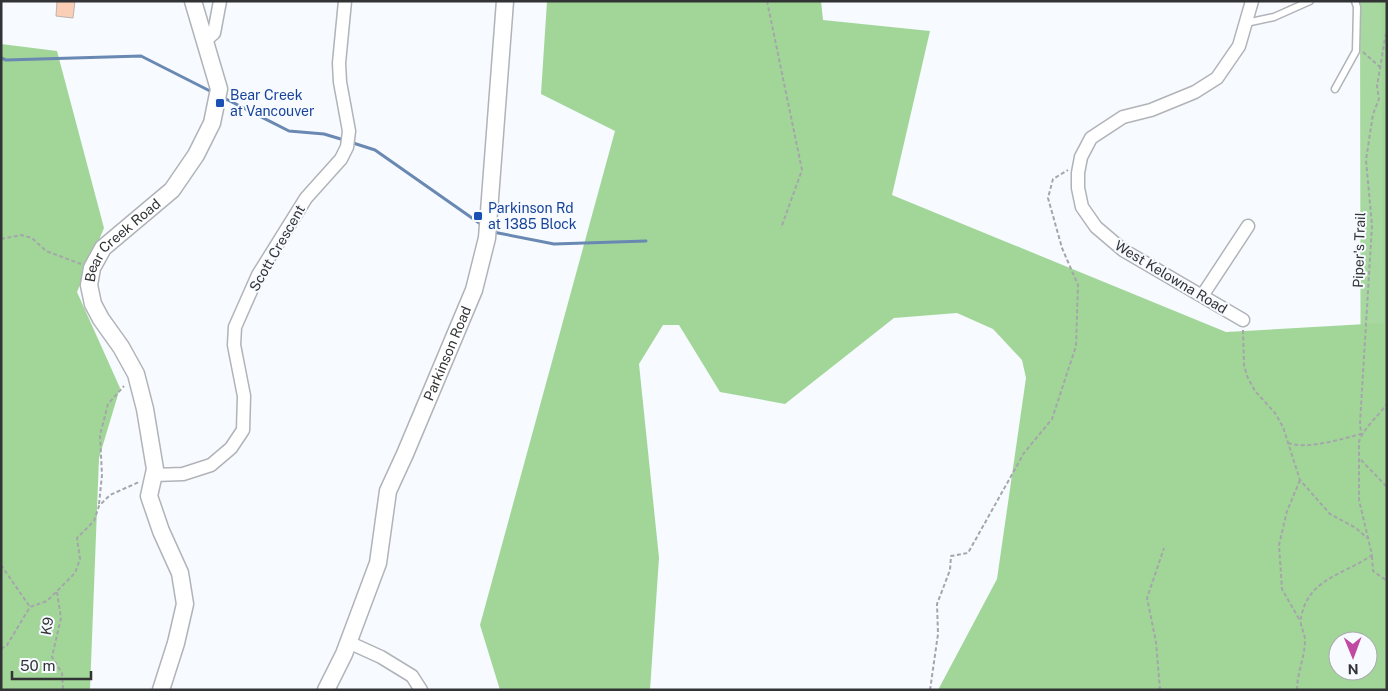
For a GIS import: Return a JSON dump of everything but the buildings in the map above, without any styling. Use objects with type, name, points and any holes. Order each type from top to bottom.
[{"type":"street","name":"Bear Creek Road","points":[[160,690],[176,643],[185,604],[180,573],[161,531],[149,496],[155,469],[145,408],[136,374],[93,304],[90,285],[92,268],[104,248],[172,190],[196,155],[212,123],[219,88],[193,1]]},
{"type":"street","points":[[205,41],[214,33],[220,1]]},
{"type":"street","name":"Scott Crescent","points":[[154,475],[183,474],[211,465],[231,448],[243,430],[244,396],[234,345],[235,327],[258,275],[306,198],[341,159],[347,147],[349,131],[340,82],[339,63],[345,1]]},
{"type":"street","name":"Parkinson Road","points":[[326,690],[348,642],[378,562],[388,490],[474,290],[487,238],[505,1]]},
{"type":"street","name":"West Kelowna Road","points":[[1243,320],[1123,250],[1096,226],[1082,207],[1078,188],[1078,173],[1080,162],[1091,138],[1123,116],[1151,110],[1195,92],[1217,78],[1239,46],[1252,1]]},
{"type":"street","points":[[1202,296],[1248,226]]},
{"type":"street","points":[[348,642],[381,657],[412,676],[421,690]]},
{"type":"lane","points":[[1246,23],[1274,17],[1310,1]]},
{"type":"lane","points":[[1335,90],[1356,51],[1357,7],[1355,1]]},
{"type":"path","points":[[767,1],[802,170],[781,228]]},
{"type":"path","name":"Piper's Trail","points":[[1387,27],[1377,86],[1378,99],[1373,114],[1366,160],[1372,225],[1359,459],[1359,500],[1372,555],[1373,571],[1387,581]]},
{"type":"path","points":[[1356,46],[1380,67]]},
{"type":"path","points":[[930,690],[938,634],[937,604],[950,570],[951,556],[968,553],[1024,453],[1052,420],[1076,346],[1078,285],[1062,248],[1048,198],[1052,179],[1080,162]]},
{"type":"path","points":[[1,239],[21,235],[32,238],[46,251],[92,268]]},
{"type":"path","points":[[1243,320],[1244,365],[1247,376],[1255,391],[1275,414],[1282,427],[1300,480],[1330,514],[1356,528],[1369,540]]},
{"type":"path","points":[[1,648],[7,645],[30,607],[48,601],[75,574],[80,559],[77,538],[94,521],[99,506],[102,476],[100,435],[108,404],[136,374]]},
{"type":"path","points":[[1288,443],[1298,446],[1331,443],[1361,434],[1387,404]]},
{"type":"path","points":[[1359,459],[1387,487]]},
{"type":"path","points":[[99,506],[110,495],[154,475]]},
{"type":"path","points":[[1297,690],[1305,639],[1300,620],[1282,589],[1279,545],[1287,511],[1300,480]]},
{"type":"path","points":[[1160,690],[1156,642],[1148,598],[1164,548]]},
{"type":"path","points":[[1300,620],[1309,595],[1317,586],[1338,573],[1358,565],[1372,555]]},
{"type":"path","points":[[1,564],[30,607]]},
{"type":"path","name":"K9","points":[[57,592],[61,618],[52,657],[62,674],[63,690]]},
{"type":"green space","points":[[547,1],[821,1],[823,20],[930,31],[892,195],[1226,332],[1384,323],[1381,1],[1387,1],[1387,690],[938,690],[997,579],[1026,378],[1022,360],[993,329],[957,313],[894,318],[785,404],[720,392],[679,325],[663,325],[639,364],[659,558],[650,690],[500,690],[480,625],[615,131],[541,94]]},
{"type":"green space","points":[[1360,1],[1387,1],[1387,690],[1378,681],[1378,631],[1361,631]]},
{"type":"green space","points":[[1,44],[57,51],[104,228],[77,292],[120,388],[99,458],[90,690],[1,690]]},
{"type":"waterway","points":[[1,58],[6,60],[141,56],[212,92]]},
{"type":"waterway","points":[[222,97],[289,131],[324,134],[344,140]]},
{"type":"waterway","points":[[350,142],[375,150],[482,225]]},
{"type":"waterway","points":[[493,232],[554,244],[646,241]]},
{"type":"place","name":"Bear Creek at Vancouver","points":[[220,103]]},
{"type":"place","name":"Parkinson Rd at 1385 Block","points":[[478,216]]}]
